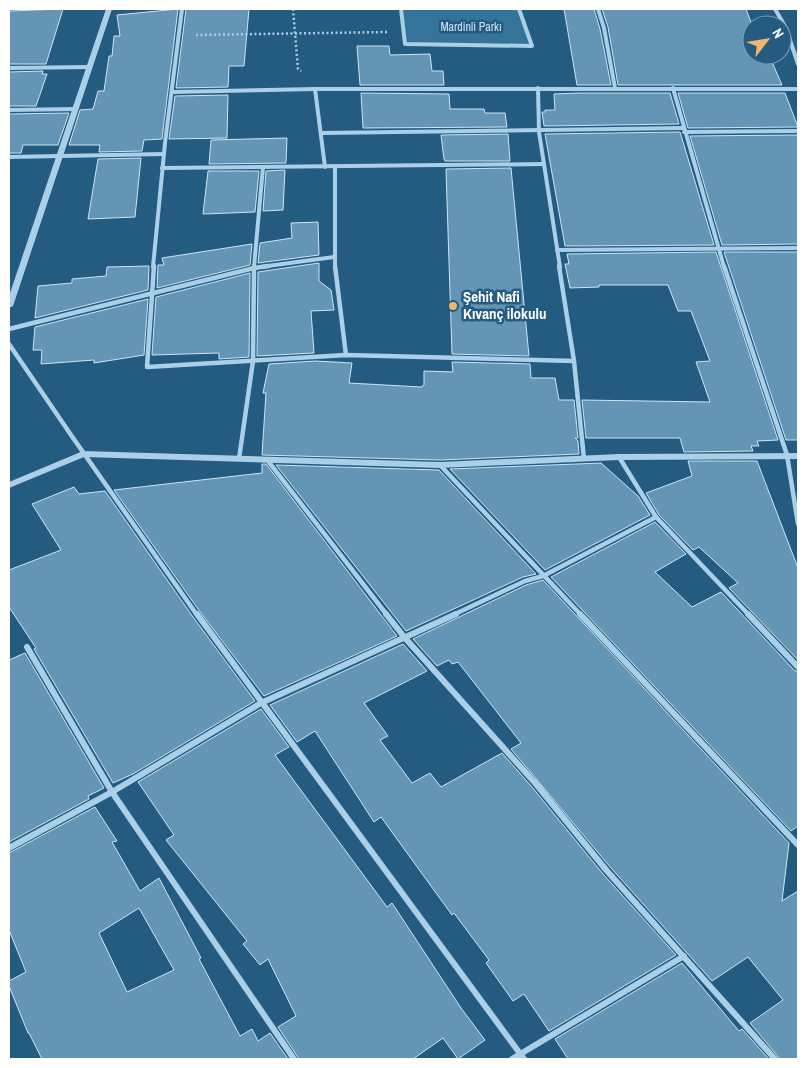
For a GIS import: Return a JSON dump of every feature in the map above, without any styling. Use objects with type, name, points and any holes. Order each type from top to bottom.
[{"type":"street","points":[[9,306],[108,9]]},
{"type":"street","points":[[182,9],[162,168],[151,293],[147,367],[346,355],[574,361]]},
{"type":"street","points":[[401,9],[405,44],[532,46],[519,9]]},
{"type":"street","points":[[598,9],[604,28],[615,88]]},
{"type":"street","points":[[775,9],[786,28],[798,64]]},
{"type":"street","points":[[9,68],[90,67]]},
{"type":"street","points":[[538,88],[539,132],[574,361],[584,459]]},
{"type":"street","points":[[673,88],[718,249],[787,455],[798,524]]},
{"type":"street","points":[[172,92],[315,89],[798,89]]},
{"type":"street","points":[[315,89],[325,166]]},
{"type":"street","points":[[9,110],[76,109]]},
{"type":"street","points":[[322,133],[798,131]]},
{"type":"street","points":[[9,157],[164,154]]},
{"type":"street","points":[[162,168],[544,164]]},
{"type":"street","points":[[239,459],[253,361],[254,268],[263,167]]},
{"type":"street","points":[[334,167],[334,257],[346,355]]},
{"type":"street","points":[[557,250],[798,248]]},
{"type":"street","points":[[9,329],[254,268],[334,257]]},
{"type":"street","points":[[9,344],[84,454],[261,703],[522,1056]]},
{"type":"street","points":[[9,485],[84,454],[440,465],[619,458],[798,456]]},
{"type":"street","points":[[619,458],[656,517],[798,667]]},
{"type":"street","points":[[268,461],[404,638],[536,784],[606,871],[775,1059]]},
{"type":"street","points":[[440,465],[798,845]]},
{"type":"street","points":[[9,848],[112,792],[261,703],[525,581],[543,576],[656,517]]},
{"type":"street","points":[[27,647],[112,792],[294,1059]]},
{"type":"street","points":[[512,1059],[522,1056],[684,956]]},
{"type":"path","points":[[293,9],[298,69],[314,78],[315,89]]},
{"type":"path","points":[[178,36],[404,32]]},
{"type":"green space","name":"Mardinli Parkı","points":[[401,9],[519,9],[532,46],[405,44]]},
{"type":"building","points":[[63,9],[46,64],[9,64],[9,11]]},
{"type":"building","points":[[178,9],[162,139],[144,140],[142,151],[99,152],[100,145],[69,145],[80,110],[93,109],[98,91],[104,91],[109,56],[112,56],[114,36],[120,36],[117,15]]},
{"type":"building","points":[[186,9],[249,9],[244,66],[229,66],[228,87],[176,88]]},
{"type":"building","points":[[564,9],[594,9],[611,85],[577,85]]},
{"type":"building","points":[[602,9],[746,9],[748,15],[742,15],[742,65],[773,65],[782,85],[618,85],[608,27]]},
{"type":"building","points":[[357,46],[389,46],[390,55],[430,54],[432,71],[443,71],[444,85],[360,85]]},
{"type":"building","points":[[43,71],[42,74],[47,74],[36,106],[9,106],[9,72]]},
{"type":"building","points":[[361,93],[449,94],[450,109],[484,109],[485,113],[505,113],[507,127],[363,128]]},
{"type":"building","points":[[670,93],[679,124],[544,126],[542,112],[545,112],[545,110],[555,110],[554,94]]},
{"type":"building","points":[[678,93],[785,93],[798,127],[688,128]]},
{"type":"building","points":[[228,95],[227,138],[169,139],[175,96]]},
{"type":"building","points":[[69,113],[58,145],[23,145],[21,153],[9,153],[9,114]]},
{"type":"building","points":[[680,132],[714,245],[565,246],[545,134]]},
{"type":"building","points":[[508,134],[510,161],[445,161],[444,159],[441,135]]},
{"type":"building","points":[[798,135],[798,244],[722,245],[690,136]]},
{"type":"building","points":[[287,138],[286,163],[209,164],[211,140]]},
{"type":"building","points":[[141,158],[135,217],[88,219],[98,159]]},
{"type":"building","points":[[511,168],[529,356],[452,354],[446,169]]},
{"type":"building","points":[[285,170],[283,210],[263,211],[266,171]]},
{"type":"building","points":[[208,171],[259,171],[255,212],[203,214]]},
{"type":"building","points":[[318,222],[319,255],[258,263],[260,243],[292,238],[291,223]]},
{"type":"building","points":[[252,244],[250,265],[157,288],[158,265],[164,265],[162,258]]},
{"type":"building","points":[[716,252],[778,440],[757,441],[759,446],[751,446],[753,451],[684,452],[680,438],[586,438],[582,400],[710,402],[696,362],[710,361],[691,311],[678,311],[668,285],[599,285],[599,287],[570,288],[565,264],[569,264],[567,254]]},
{"type":"building","points":[[724,252],[798,252],[798,440],[786,440]]},
{"type":"building","points":[[319,263],[319,281],[331,290],[334,310],[311,311],[314,353],[257,356],[258,272]]},
{"type":"building","points":[[149,266],[148,290],[35,318],[38,286],[72,283],[72,279],[106,276],[107,267]]},
{"type":"building","points":[[250,273],[249,357],[219,359],[219,353],[152,355],[156,297]]},
{"type":"building","points":[[148,299],[144,355],[94,363],[94,360],[41,364],[42,350],[33,350],[35,327]]},
{"type":"building","points":[[315,361],[352,363],[349,383],[421,387],[424,385],[424,371],[453,372],[452,362],[530,364],[531,378],[555,378],[559,400],[574,400],[578,438],[575,438],[578,441],[579,454],[440,460],[262,455],[266,393],[263,393],[269,364]]},
{"type":"building","points":[[688,461],[757,461],[798,568],[798,660],[729,588],[738,583],[699,547],[693,550],[659,515],[646,493],[692,476]]},
{"type":"building","points":[[601,463],[638,496],[650,515],[545,570],[450,469]]},
{"type":"building","points":[[262,464],[266,464],[397,636],[264,696],[198,609],[114,490],[262,473]]},
{"type":"building","points":[[276,465],[439,470],[536,574],[523,577],[406,631]]},
{"type":"building","points":[[74,487],[79,494],[105,491],[193,617],[255,701],[133,774],[113,783],[34,649],[36,648],[9,607],[9,570],[61,550],[32,504]]},
{"type":"building","points":[[655,522],[686,554],[655,572],[692,607],[721,592],[798,672],[798,826],[791,831],[551,577]]},
{"type":"building","points":[[543,580],[789,843],[782,901],[798,891],[798,1059],[780,1059],[750,1023],[783,1000],[748,957],[712,981],[611,868],[511,749],[521,743],[458,662],[452,664],[449,660],[437,666],[413,639],[526,585]]},
{"type":"building","points":[[403,644],[427,671],[364,703],[388,736],[380,740],[412,783],[430,773],[441,787],[502,753],[603,874],[676,955],[549,1031],[524,994],[513,1001],[486,963],[489,960],[454,913],[452,915],[381,817],[374,822],[315,731],[297,742],[270,705]]},
{"type":"building","points":[[25,653],[104,788],[88,796],[89,799],[9,842],[9,660]]},
{"type":"building","points":[[261,709],[289,747],[275,755],[387,907],[392,903],[461,1008],[485,1040],[458,1059],[443,1038],[413,1059],[299,1059],[278,1027],[296,1016],[268,959],[260,965],[243,944],[247,941],[166,840],[174,835],[138,782]]},
{"type":"building","points":[[95,807],[117,841],[112,842],[140,891],[159,878],[240,1036],[252,1029],[258,1041],[270,1033],[288,1059],[42,1059],[28,1033],[9,986],[9,981],[26,972],[9,930],[9,853]],"holes":[[[139,908],[174,970],[127,992],[99,933]]]},
{"type":"building","points":[[682,963],[739,1031],[742,1029],[769,1059],[568,1059],[555,1039]]},
{"type":"place","name":"Şehit Nafi Kıvanç ilokulu","points":[[453,306]]}]
